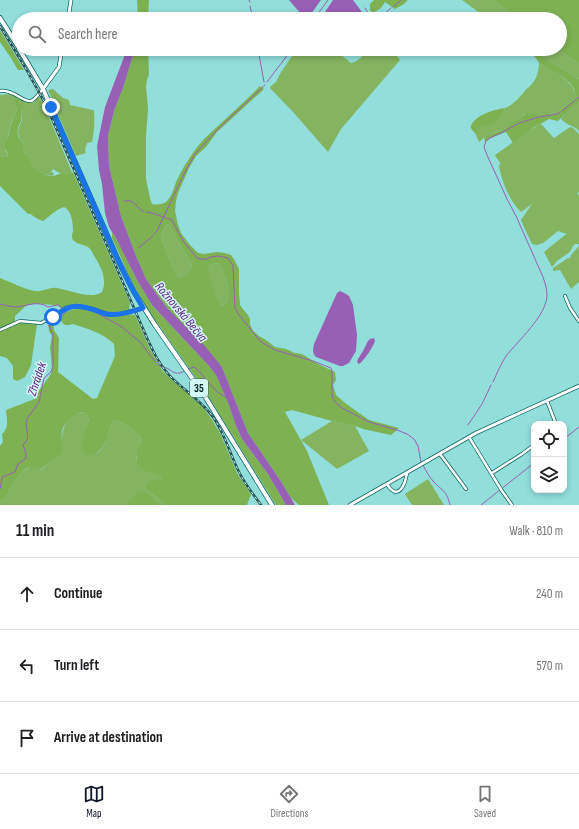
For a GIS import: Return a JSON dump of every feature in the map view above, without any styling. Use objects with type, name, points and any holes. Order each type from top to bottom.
[{"type":"main road","name":"35","points":[[0,18],[12,38]]},
{"type":"main road","name":"35","points":[[23,56],[43,89],[57,119],[129,283],[143,308],[206,398],[272,505]]},
{"type":"street","points":[[69,12],[71,0]]},
{"type":"street","points":[[0,91],[5,90],[27,101],[31,101],[43,89],[59,67],[61,56]]},
{"type":"street","points":[[564,296],[579,321]]},
{"type":"street","points":[[0,330],[20,321],[41,323],[64,309],[76,306],[85,307],[107,314],[120,314],[143,308]]},
{"type":"street","points":[[350,505],[469,437],[579,386]]},
{"type":"street","points":[[547,401],[555,421]]},
{"type":"street","points":[[469,437],[512,505]]},
{"type":"street","points":[[492,474],[531,447]]},
{"type":"street","points":[[440,454],[466,489]]},
{"type":"street","points":[[387,484],[393,491],[399,492],[407,472]]},
{"type":"green space","points":[[137,0],[149,0],[148,12],[138,12]]},
{"type":"green space","points":[[374,0],[408,0],[395,9],[385,2],[381,8],[375,12],[370,10],[370,4]]},
{"type":"green space","points":[[462,0],[493,0],[509,12],[478,12]]},
{"type":"green space","points":[[493,0],[579,0],[579,63],[567,56],[567,12],[509,12]]},
{"type":"green space","points":[[0,30],[12,50],[12,56],[16,56],[24,70],[18,70],[0,42]]},
{"type":"green space","points":[[133,56],[148,56],[149,74],[146,86],[148,109],[146,136],[146,179],[152,204],[158,205],[169,199],[193,152],[204,139],[260,86],[264,89],[217,132],[206,147],[196,156],[178,193],[175,211],[181,233],[198,253],[225,253],[231,255],[234,259],[239,269],[240,305],[250,319],[250,324],[253,331],[275,347],[302,354],[335,372],[336,380],[333,385],[336,395],[345,403],[369,420],[399,428],[391,435],[292,410],[285,412],[307,451],[329,505],[299,505],[291,498],[248,433],[222,367],[167,308],[146,279],[121,216],[109,166],[108,136],[114,111]],"holes":[[[169,224],[192,265],[191,269],[181,278],[176,274],[161,239],[164,229]],[[215,263],[219,264],[228,287],[227,301],[223,306],[216,297],[208,270],[209,266]]]},
{"type":"green space","points":[[292,56],[342,56],[351,63],[358,60],[362,56],[397,56],[400,60],[341,129],[328,152],[270,88],[276,82]]},
{"type":"green space","points":[[534,56],[541,56],[579,79],[579,102],[558,121],[549,119],[534,127],[513,143],[506,132],[490,138],[485,142],[484,138],[486,136],[502,130],[527,113],[530,115],[534,113],[539,116],[546,113],[555,114],[577,98],[570,83],[563,77],[539,63]]},
{"type":"green space","points":[[541,56],[567,56],[579,63],[579,79]]},
{"type":"green space","points":[[539,63],[560,75],[567,81],[572,87],[577,98],[555,114],[546,113],[539,116],[524,114],[512,124],[502,130],[490,134],[479,142],[475,133],[477,133],[477,127],[484,125],[518,99],[535,79],[538,73]]},
{"type":"green space","points":[[51,89],[63,98],[69,100],[70,105],[94,111],[92,142],[87,143],[85,150],[86,153],[76,156],[48,91]]},
{"type":"green space","points":[[13,93],[18,99],[21,107],[22,115],[18,127],[18,133],[19,139],[23,144],[24,152],[34,167],[42,173],[52,176],[69,174],[73,172],[130,303],[129,311],[125,311],[126,314],[135,315],[150,349],[162,370],[202,406],[211,418],[221,435],[237,473],[251,494],[247,505],[166,505],[144,488],[149,482],[162,479],[162,477],[144,470],[138,465],[137,452],[141,438],[125,425],[114,420],[107,440],[100,450],[92,455],[86,454],[83,451],[82,443],[89,419],[83,412],[80,412],[72,418],[63,428],[62,453],[40,470],[28,467],[21,473],[9,492],[0,501],[0,446],[3,442],[2,434],[7,426],[6,410],[37,398],[38,392],[51,374],[52,368],[50,347],[52,336],[49,331],[48,323],[53,323],[54,330],[59,338],[58,372],[93,399],[97,398],[115,356],[114,344],[105,337],[91,330],[73,324],[65,325],[61,321],[59,316],[73,310],[82,309],[81,304],[73,304],[62,309],[58,305],[31,304],[26,306],[15,316],[15,322],[19,320],[37,324],[31,365],[25,377],[17,381],[13,379],[13,366],[7,358],[0,356],[0,278],[35,291],[57,288],[80,294],[92,295],[102,292],[104,287],[104,277],[101,267],[91,250],[88,247],[75,242],[72,238],[72,221],[67,209],[64,207],[55,211],[43,221],[31,214],[28,214],[0,186],[0,156],[8,156],[4,145],[17,109],[15,99],[11,94]]},
{"type":"green space","points":[[11,94],[17,102],[17,106],[11,123],[5,150],[8,155],[6,157],[0,156],[0,95]]},
{"type":"green space","points":[[17,96],[31,103],[33,103],[38,97],[41,98],[72,172],[70,174],[61,174],[53,169],[51,172],[54,174],[52,176],[39,172],[33,167],[24,152],[23,142],[20,140],[18,132],[22,115]]},
{"type":"green space","points":[[579,102],[579,131],[561,119]]},
{"type":"green space","points":[[505,108],[498,120],[478,127],[478,133],[475,133],[471,129],[473,122],[483,114]]},
{"type":"green space","points":[[541,124],[554,138],[570,127],[579,134],[579,192],[577,193],[579,196],[579,244],[575,244],[570,252],[557,261],[552,267],[544,252],[567,234],[558,231],[543,243],[537,245],[532,244],[521,220],[532,204],[521,212],[513,203],[500,171],[499,165],[501,164],[495,155]]},
{"type":"green space","points":[[168,224],[192,265],[191,269],[181,278],[176,274],[161,239],[162,233]]},
{"type":"green space","points":[[112,232],[152,305],[216,375],[242,439],[268,474],[286,505],[276,505],[205,391],[146,307],[131,280],[112,238]]},
{"type":"green space","points":[[579,246],[579,282],[571,289],[560,270],[553,271],[553,268],[570,258]]},
{"type":"green space","points":[[215,263],[219,264],[228,287],[227,301],[223,306],[217,300],[207,270],[209,266]]},
{"type":"green space","points":[[83,412],[89,419],[82,448],[96,454],[105,443],[114,420],[129,427],[141,438],[136,459],[153,473],[157,473],[162,477],[162,479],[146,485],[144,488],[166,505],[0,505],[0,501],[7,495],[15,481],[23,472],[29,467],[41,470],[50,462],[62,448],[63,431],[68,421],[77,414]]},
{"type":"green space","points":[[332,421],[355,426],[369,451],[337,469],[301,440]]},
{"type":"green space","points":[[428,479],[444,505],[412,505],[405,494]]},
{"type":"green space","points":[[139,492],[148,495],[159,505],[126,505]]},
{"type":"shaded area","points":[[289,0],[321,0],[312,12],[299,12]]},
{"type":"shaded area","points":[[333,0],[353,0],[362,12],[325,12]]},
{"type":"shaded area","points":[[124,56],[133,56],[114,111],[108,136],[109,166],[121,216],[146,279],[167,308],[204,345],[222,367],[248,433],[295,505],[286,505],[268,474],[242,439],[216,375],[152,305],[109,227],[105,213],[97,146],[105,107]]},
{"type":"shaded area","points":[[340,291],[349,296],[353,305],[357,335],[356,351],[349,363],[343,366],[316,357],[313,351],[314,344],[337,293]]},
{"type":"shaded area","points":[[374,338],[375,341],[372,347],[366,357],[359,364],[357,362],[358,359],[368,341]]},
{"type":"waterway","points":[[319,12],[328,0]]},
{"type":"waterway","points":[[393,7],[401,0]]},
{"type":"waterway","points":[[250,6],[251,12]]},
{"type":"waterway","points":[[365,8],[368,12]]},
{"type":"waterway","points":[[386,12],[391,8]]},
{"type":"waterway","points":[[259,56],[264,82]]},
{"type":"waterway","points":[[267,82],[287,56]]},
{"type":"waterway","points":[[154,234],[157,231],[195,154],[217,130],[265,85]]},
{"type":"waterway","points":[[562,111],[579,97]]},
{"type":"waterway","points":[[493,382],[506,356],[542,311],[546,303],[547,295],[543,277],[484,147],[486,141],[490,138],[519,123],[560,112]]},
{"type":"waterway","points":[[124,201],[133,202],[144,212]]},
{"type":"waterway","points":[[147,212],[172,220],[184,242],[197,258],[206,259],[218,256],[228,258],[233,266],[235,308],[261,342],[275,350],[331,368],[332,393],[333,399],[336,403],[342,408],[369,422],[407,434],[414,439],[418,446],[421,462]]},
{"type":"waterway","points":[[138,248],[153,236]]},
{"type":"waterway","points":[[0,304],[16,307],[32,304],[40,304],[48,307],[58,305],[62,308]]},
{"type":"waterway","name":"Zhrádek","points":[[0,489],[2,477],[15,472],[18,464],[26,458],[23,445],[28,437],[26,424],[27,419],[39,402],[44,378],[51,372],[53,366],[53,335],[49,325],[73,308]]},
{"type":"waterway","name":"Zhrádek","points":[[90,309],[122,327],[141,343],[161,367],[165,367],[175,373],[184,371]]},
{"type":"waterway","name":"Zhrádek","points":[[188,369],[194,367],[213,388],[221,395],[226,397]]},
{"type":"waterway","points":[[468,425],[482,404],[491,385]]},
{"type":"waterway","points":[[567,437],[579,427]]},
{"type":"waterway","points":[[423,465],[426,472],[446,493],[450,505]]},
{"type":"waterway","points":[[481,505],[531,465]]},
{"type":"railway","points":[[0,26],[12,46]]},
{"type":"railway","points":[[18,56],[46,105],[156,357],[169,375],[203,405],[213,417],[221,430],[241,476],[261,505]]},
{"type":"route","points":[[51,107],[118,260],[143,308],[120,314],[107,314],[85,307],[76,306],[65,308],[53,317]]},
{"type":"water label","name":"Rožnovská Bečva","points":[[181,312]]}]
